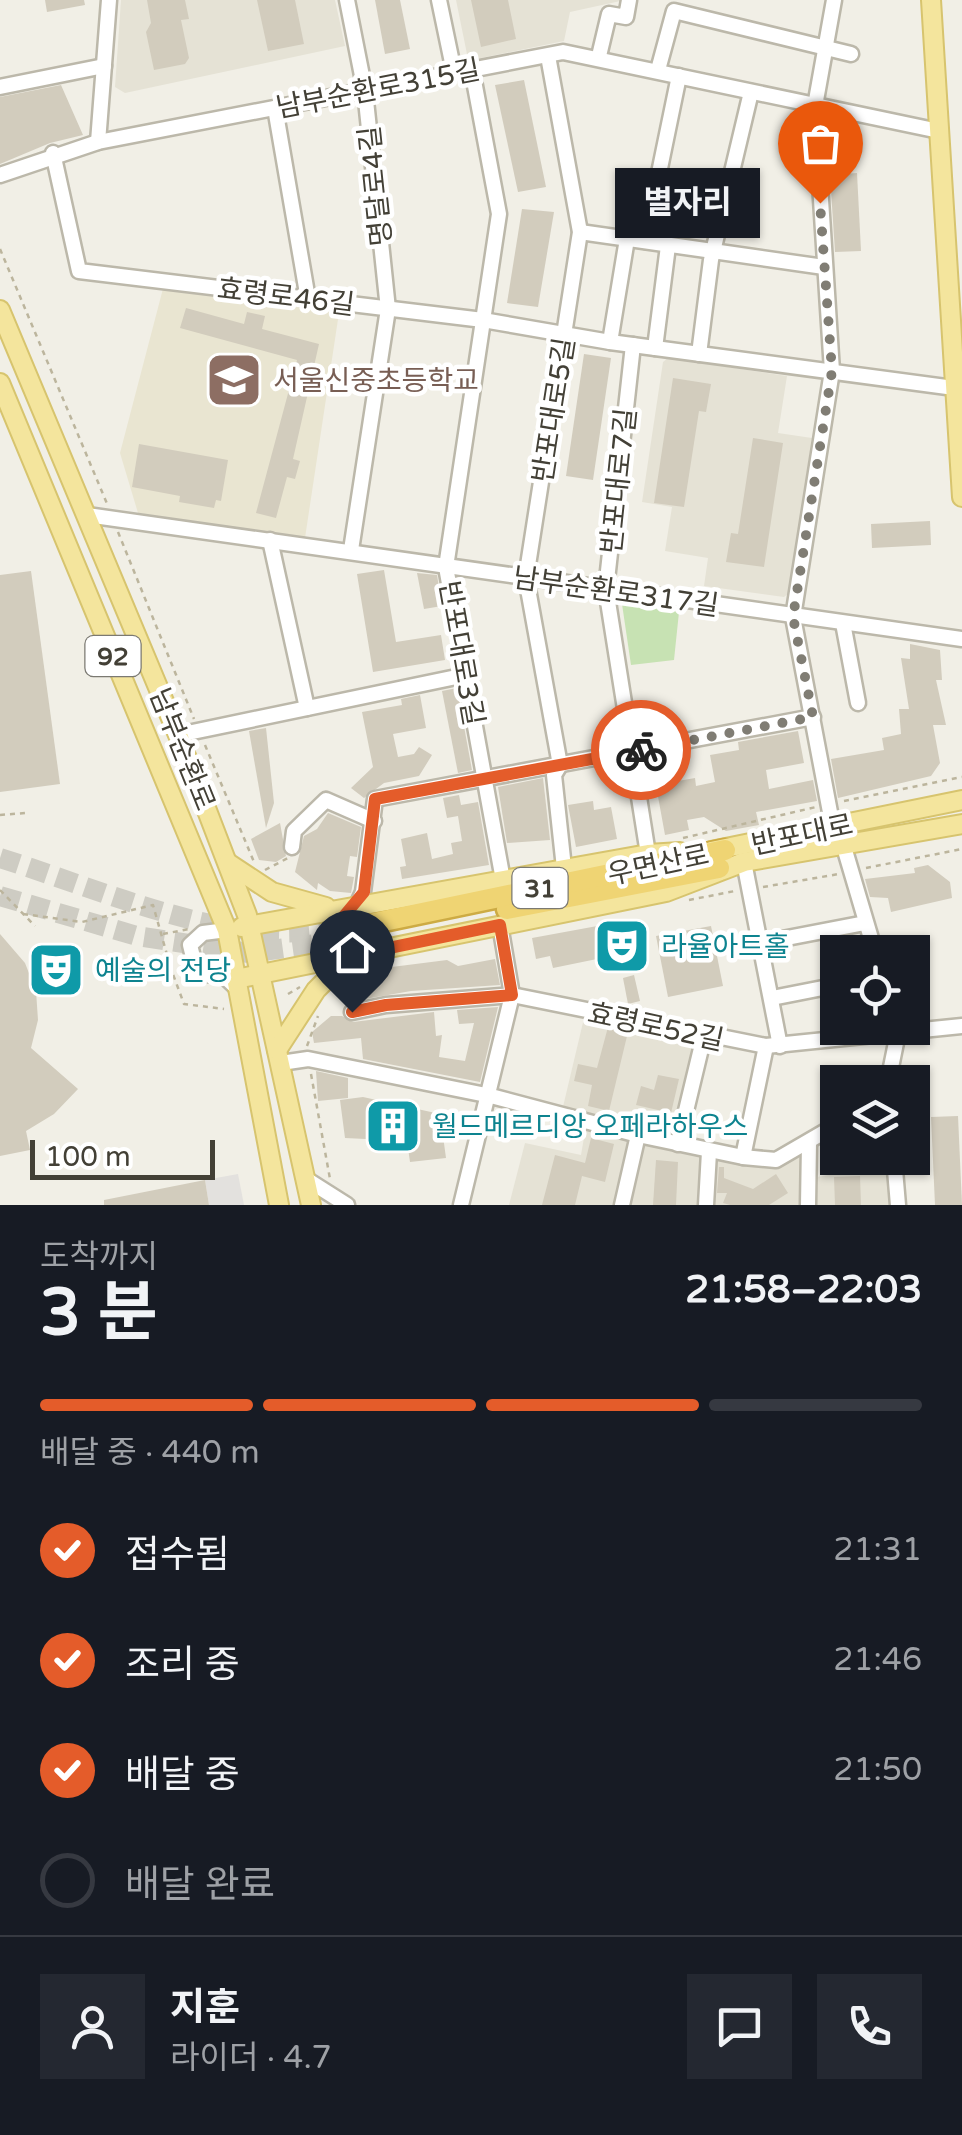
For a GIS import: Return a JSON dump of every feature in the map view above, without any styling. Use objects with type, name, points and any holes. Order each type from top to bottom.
[{"type":"highway","name":"우면산로","points":[[356,936],[722,859]]},
{"type":"main road","points":[[931,0],[939,131],[956,281],[962,497]]},
{"type":"main road","name":"남부순환로","points":[[0,310],[178,735],[251,925],[310,1205]]},
{"type":"main road","name":"남부순환로","points":[[0,383],[227,930],[279,1205]]},
{"type":"main road","name":"반포대로","points":[[227,930],[251,925],[356,936],[500,925],[666,892],[722,859],[833,828],[962,800]]},
{"type":"main road","name":"반포대로","points":[[237,984],[503,880],[648,854],[744,862],[962,824]]},
{"type":"main road","points":[[228,863],[296,901],[320,907],[356,936],[316,990],[279,1057]]},
{"type":"street","points":[[98,142],[109,0]]},
{"type":"street","name":"명달로4길","points":[[346,0],[365,91],[388,308],[351,550]]},
{"type":"street","points":[[439,0],[454,72]]},
{"type":"street","points":[[599,56],[609,14],[626,16],[629,0]]},
{"type":"street","points":[[833,828],[793,617],[832,371],[815,106],[834,0]]},
{"type":"street","points":[[658,70],[674,11],[851,54]]},
{"type":"street","name":"남부순환로315길","points":[[0,175],[53,153],[98,142],[563,52],[599,56],[939,131]]},
{"type":"street","name":"반포대로5길","points":[[548,56],[580,232],[526,578],[560,765],[554,775],[564,868]]},
{"type":"street","points":[[0,88],[104,66]]},
{"type":"street","name":"반포대로3길","points":[[472,70],[499,214],[446,568],[503,880]]},
{"type":"street","points":[[644,241],[679,76]]},
{"type":"street","points":[[699,354],[750,92]]},
{"type":"street","points":[[275,108],[308,299]]},
{"type":"street","name":"효령로46길","points":[[53,153],[79,271],[483,320],[610,342],[959,389]]},
{"type":"street","points":[[580,232],[824,268]]},
{"type":"street","points":[[610,342],[626,238]]},
{"type":"street","points":[[655,348],[668,246]]},
{"type":"street","name":"반포대로7길","points":[[634,345],[606,589],[648,854]]},
{"type":"street","name":"남부순환로317길","points":[[87,514],[351,550],[446,568],[962,638]]},
{"type":"street","points":[[270,540],[307,708]]},
{"type":"street","points":[[843,623],[858,703]]},
{"type":"street","points":[[178,735],[466,675]]},
{"type":"street","points":[[356,936],[375,799],[813,717]]},
{"type":"street","points":[[292,847],[294,831],[326,800],[374,821]]},
{"type":"street","points":[[844,847],[869,935]]},
{"type":"street","points":[[743,1157],[773,1046],[772,998],[744,862]]},
{"type":"street","points":[[761,944],[865,923]]},
{"type":"street","points":[[461,1205],[491,1096],[512,995],[500,925]]},
{"type":"street","points":[[227,930],[203,933],[190,945],[197,973],[224,976],[237,984]]},
{"type":"street","points":[[772,998],[820,989]]},
{"type":"street","name":"효령로52길","points":[[352,1012],[386,1005],[512,995],[704,1036],[773,1046],[820,1039]]},
{"type":"street","name":"효령로52길","points":[[930,1027],[962,1026]]},
{"type":"street","points":[[678,1144],[704,1036]]},
{"type":"street","points":[[279,1057],[308,1059],[491,1096],[708,1152],[776,1160],[820,1136]]},
{"type":"street","points":[[622,1205],[638,1135]]},
{"type":"street","points":[[808,1205],[809,1144]]},
{"type":"street","points":[[706,1205],[708,1152]]},
{"type":"street","points":[[895,1175],[898,1205]]},
{"type":"street","points":[[306,1178],[347,1205]]},
{"type":"path","points":[[0,250],[250,858],[277,877]]},
{"type":"path","points":[[0,814],[26,813]]},
{"type":"path","points":[[264,870],[288,860],[292,847]]},
{"type":"path","points":[[0,890],[35,926]]},
{"type":"path","points":[[22,914],[82,922],[152,905],[184,1004],[224,1009]]},
{"type":"path","points":[[161,934],[202,926]]},
{"type":"path","points":[[158,973],[171,969]]},
{"type":"path","points":[[288,994],[303,986]]},
{"type":"path","points":[[320,1012],[307,1040],[308,1059],[333,1196]]},
{"type":"shaded area","points":[[121,0],[335,0],[345,46],[125,93],[115,87]]},
{"type":"shaded area","points":[[456,0],[625,0],[570,12],[564,41],[476,59],[467,54]]},
{"type":"shaded area","name":"서울신중초등학교","points":[[165,281],[340,306],[305,538],[138,513],[120,453]]},
{"type":"shaded area","points":[[668,358],[787,376],[778,433],[812,438],[789,593],[784,597],[704,586],[708,558],[665,551],[672,507],[642,502],[663,362]]},
{"type":"shaded area","points":[[585,1014],[697,1041],[674,1138],[562,1111]]},
{"type":"shaded area","points":[[586,1126],[704,1155],[701,1205],[509,1205],[525,1143],[581,1155]]},
{"type":"shaded area","points":[[805,1152],[804,1179],[887,1175],[892,1205],[710,1205],[712,1156]]},
{"type":"shaded area","points":[[238,1174],[244,1205],[209,1205],[205,1180]]},
{"type":"green space","points":[[622,604],[679,612],[674,660],[631,665]]},
{"type":"building","points":[[45,0],[84,0],[85,5],[47,12]]},
{"type":"building","points":[[147,0],[185,0],[189,19],[181,20],[189,58],[185,64],[154,70],[146,32],[151,23]]},
{"type":"building","points":[[257,0],[295,0],[304,44],[268,51]]},
{"type":"building","points":[[375,0],[400,0],[410,49],[385,54]]},
{"type":"building","points":[[471,0],[508,0],[516,39],[481,47]]},
{"type":"building","points":[[524,80],[546,187],[518,192],[495,85]]},
{"type":"building","points":[[61,85],[83,135],[50,143],[0,164],[0,97]]},
{"type":"building","points":[[857,173],[861,251],[835,252],[830,175]]},
{"type":"building","points":[[522,209],[554,212],[538,307],[507,303]]},
{"type":"building","points":[[186,308],[244,324],[247,312],[265,316],[262,329],[319,344],[293,459],[300,461],[295,479],[287,477],[276,518],[256,513],[297,360],[180,328]]},
{"type":"building","points":[[584,354],[611,358],[593,480],[566,476]]},
{"type":"building","points":[[673,378],[711,384],[706,412],[699,411],[684,507],[654,503]]},
{"type":"building","points":[[753,438],[783,443],[764,567],[726,562],[731,533],[738,534]]},
{"type":"building","points":[[139,444],[228,460],[221,501],[216,500],[214,508],[179,502],[180,496],[132,487]]},
{"type":"building","points":[[930,521],[931,545],[872,548],[871,524]]},
{"type":"building","points":[[384,570],[396,642],[441,635],[445,660],[373,672],[357,574]]},
{"type":"building","points":[[31,571],[60,784],[0,792],[0,575]]},
{"type":"building","points":[[417,573],[437,575],[442,606],[424,609]]},
{"type":"building","points":[[910,644],[940,650],[942,680],[936,680],[946,725],[933,725],[940,763],[931,776],[838,798],[831,759],[884,750],[882,738],[901,734],[899,709],[909,709],[901,658],[910,659]]},
{"type":"building","points":[[457,688],[472,770],[458,773],[442,691]]},
{"type":"building","points":[[420,695],[426,728],[393,734],[398,757],[414,754],[419,747],[432,755],[419,776],[384,783],[364,798],[351,788],[373,767],[362,712],[402,705],[401,699]]},
{"type":"building","points":[[266,728],[274,803],[266,828],[249,731]]},
{"type":"building","points":[[798,731],[804,763],[766,770],[769,789],[813,780],[817,801],[756,812],[759,825],[726,831],[704,817],[687,820],[689,830],[665,835],[655,780],[676,776],[678,781],[695,778],[696,786],[715,782],[710,755],[739,750],[738,742]]},
{"type":"building","points":[[543,778],[550,840],[507,843],[498,787]]},
{"type":"building","points":[[459,795],[461,805],[478,802],[489,865],[402,879],[400,867],[406,866],[401,839],[427,833],[432,859],[453,854],[451,843],[462,841],[458,816],[447,818],[443,798]]},
{"type":"building","points":[[593,801],[594,810],[611,807],[617,839],[576,847],[568,805]]},
{"type":"building","points":[[328,813],[361,827],[357,857],[350,856],[347,876],[354,877],[351,893],[330,891],[318,883],[317,890],[295,872],[304,836],[317,829]]},
{"type":"building","points":[[280,823],[286,856],[276,862],[259,860],[251,839]]},
{"type":"building","points":[[928,865],[950,882],[952,898],[891,912],[888,898],[870,897],[865,879],[915,873],[914,868]]},
{"type":"building","points":[[630,920],[636,951],[553,968],[550,956],[536,959],[532,938]]},
{"type":"building","points":[[711,926],[723,986],[668,997],[656,936]]},
{"type":"building","points":[[0,934],[25,963],[36,991],[38,1020],[31,1048],[78,1089],[54,1114],[26,1131],[30,1150],[0,1156]]},
{"type":"building","points":[[495,959],[500,985],[411,991],[348,1002],[345,987],[350,979],[377,974],[376,969],[447,960],[458,966]]},
{"type":"building","points":[[634,975],[640,1001],[628,1004],[623,978]]},
{"type":"building","points":[[498,1007],[480,1082],[363,1059],[361,1038],[314,1043],[312,1032],[331,1016],[353,1022],[434,1012],[436,1036],[442,1035],[439,1057],[465,1061],[474,1023],[459,1024],[457,1010]]},
{"type":"building","points":[[608,1027],[628,1032],[609,1111],[588,1106],[592,1085],[574,1081],[578,1064],[597,1068]]},
{"type":"building","points":[[316,1071],[348,1078],[348,1098],[318,1101]]},
{"type":"building","points":[[658,1075],[679,1079],[671,1113],[636,1105],[641,1086],[654,1090]]},
{"type":"building","name":"월드메르디앙 오페라하우스","points":[[363,1097],[440,1114],[446,1158],[410,1162],[407,1141],[345,1138],[340,1100]]},
{"type":"building","points":[[958,1116],[962,1205],[935,1205],[931,1117]]},
{"type":"building","points":[[591,1138],[614,1144],[605,1182],[582,1176],[575,1205],[542,1205],[555,1155],[585,1163]]},
{"type":"building","points":[[656,1160],[678,1162],[676,1205],[653,1205]]},
{"type":"building","points":[[719,1167],[724,1167],[724,1178],[753,1189],[776,1174],[788,1193],[769,1205],[723,1203],[727,1193],[717,1193]]},
{"type":"building","points":[[860,1176],[861,1205],[835,1205],[834,1177]]},
{"type":"building","points":[[205,1180],[209,1205],[104,1205],[104,1200]]},
{"type":"tunnel","points":[[0,858],[204,923],[281,932],[355,927]]},
{"type":"tunnel","points":[[0,896],[137,936],[249,953],[345,940]]},
{"type":"way so far","points":[[641,750],[813,717],[793,617],[832,371],[820,203]]},
{"type":"place","name":"별자리","points":[[820,203]]},
{"type":"place","name":"서울신중초등학교","points":[[234,380]]},
{"type":"place","name":"라율아트홀","points":[[622,946]]},
{"type":"place","name":"예술의 전당","points":[[56,970]]},
{"type":"place","name":"월드메르디앙 오페라하우스","points":[[393,1126]]},
{"type":"route","points":[[352,1012],[386,1005],[512,995],[500,925],[360,954],[351,944],[344,916],[364,892],[375,799],[641,750]]}]
